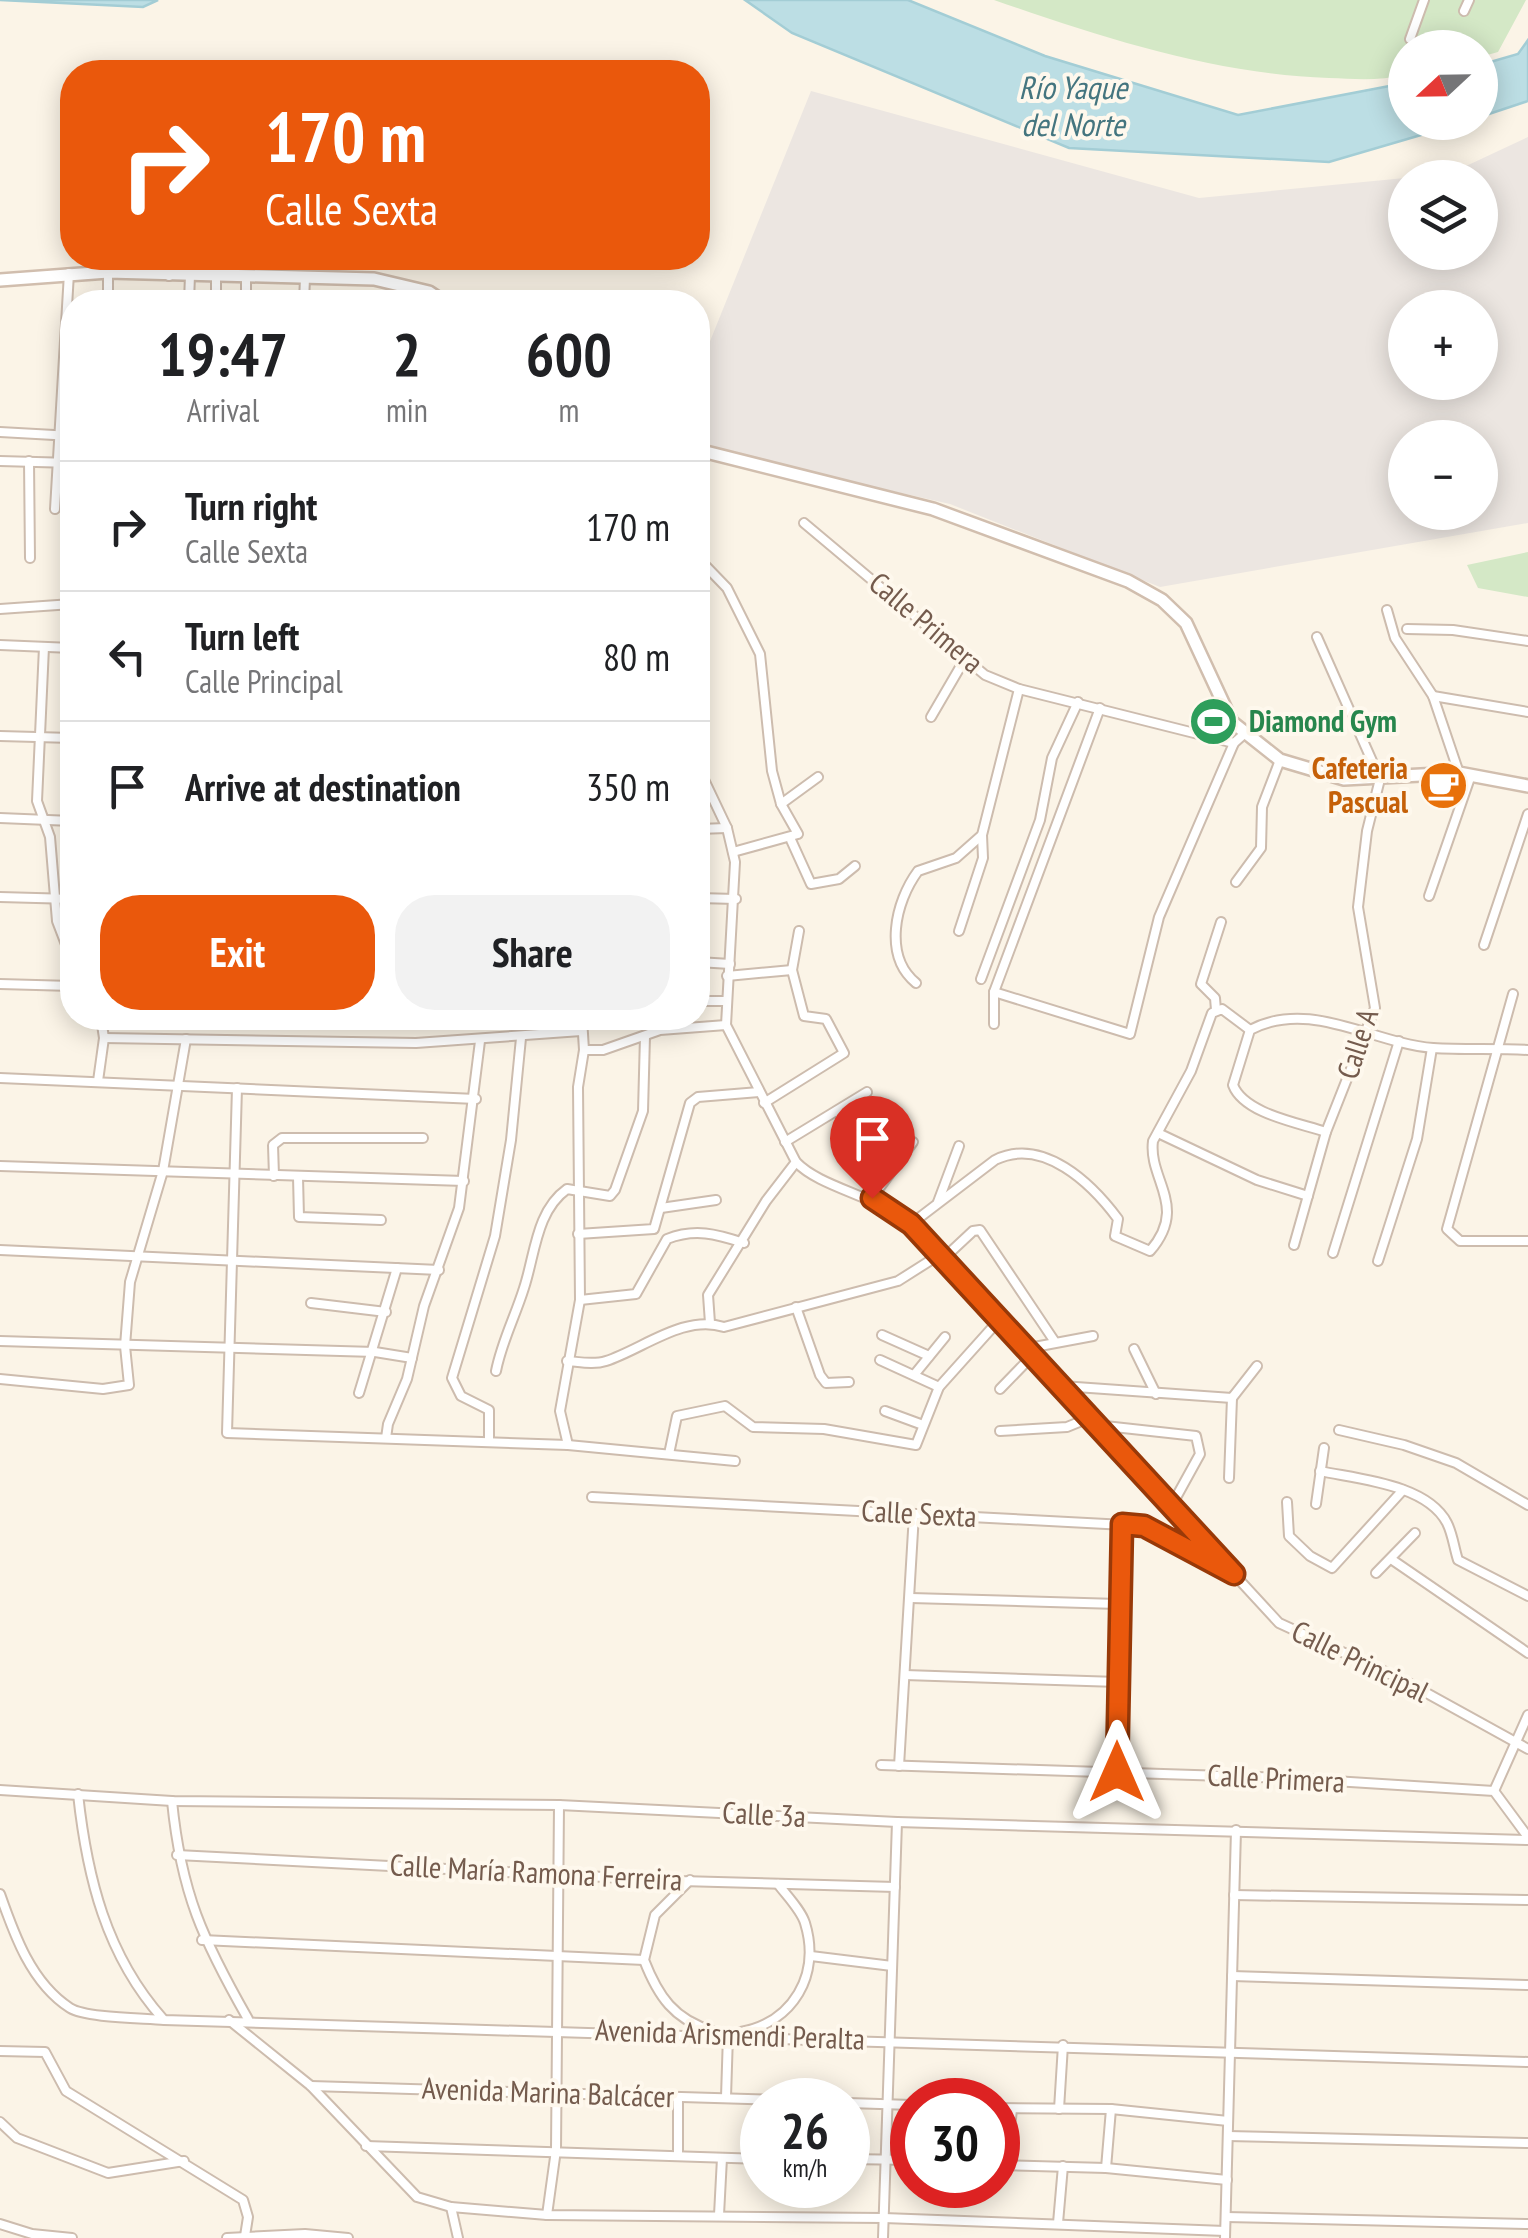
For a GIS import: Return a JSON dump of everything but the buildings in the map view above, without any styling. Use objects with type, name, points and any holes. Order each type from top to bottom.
[{"type":"main road","points":[[0,280],[108,272],[374,279],[421,290]]},
{"type":"main road","points":[[710,453],[934,509],[1128,581],[1162,600],[1186,623],[1239,739],[1280,760],[1344,779],[1464,774],[1528,786]]},
{"type":"street","points":[[1413,30],[1424,0]]},
{"type":"street","points":[[1464,11],[1468,0]]},
{"type":"street","points":[[169,270],[169,276]]},
{"type":"street","points":[[108,272],[108,290]]},
{"type":"street","points":[[69,273],[69,290]]},
{"type":"street","points":[[189,290],[190,276]]},
{"type":"street","points":[[216,276],[216,290]]},
{"type":"street","points":[[246,277],[246,290]]},
{"type":"street","points":[[304,290],[305,278]]},
{"type":"street","points":[[54,509],[60,426]]},
{"type":"street","points":[[0,432],[59,435]]},
{"type":"street","points":[[0,461],[57,463]]},
{"type":"street","points":[[30,462],[30,558]]},
{"type":"street","name":"Calle Primera","points":[[804,523],[985,675],[1019,689],[1239,739]]},
{"type":"street","points":[[710,571],[726,588],[760,654],[772,771],[781,804],[797,832],[791,840],[734,852]]},
{"type":"street","points":[[0,610],[60,605]]},
{"type":"street","points":[[1387,610],[1395,638],[1433,696],[1464,774],[1429,896]]},
{"type":"street","points":[[1407,629],[1453,630],[1528,641]]},
{"type":"street","points":[[1316,637],[1380,779]]},
{"type":"street","points":[[0,646],[60,648]]},
{"type":"street","points":[[44,647],[37,801],[50,836],[60,929]]},
{"type":"street","points":[[931,717],[966,657]]},
{"type":"street","points":[[959,931],[983,858],[982,834],[1019,689]]},
{"type":"street","points":[[1433,696],[1528,712]]},
{"type":"street","points":[[981,980],[1040,820],[1052,758],[1078,702]]},
{"type":"street","points":[[994,1024],[994,992],[1100,708]]},
{"type":"street","points":[[0,736],[60,738]]},
{"type":"street","points":[[994,992],[1130,1034],[1159,917],[1239,739]]},
{"type":"street","points":[[1236,882],[1261,848],[1262,807],[1280,760]]},
{"type":"street","points":[[781,804],[818,777]]},
{"type":"street","name":"Calle A","points":[[1294,1245],[1326,1132],[1375,1008],[1359,893],[1380,779]]},
{"type":"street","points":[[710,792],[734,852],[736,899],[726,1025],[796,1162],[766,1201],[744,1243],[708,1295],[710,1323]]},
{"type":"street","points":[[1484,945],[1528,814]]},
{"type":"street","points":[[0,818],[60,821]]},
{"type":"street","points":[[710,829],[727,828]]},
{"type":"street","points":[[916,983],[905,974],[896,953],[902,903],[918,871],[956,858],[982,834]]},
{"type":"street","points":[[791,840],[812,884],[839,879],[855,866]]},
{"type":"street","points":[[0,898],[60,899]]},
{"type":"street","points":[[710,898],[736,899]]},
{"type":"street","points":[[911,1224],[1007,1154],[1038,1156],[1066,1166],[1117,1216],[1115,1236],[1146,1252],[1154,1249],[1168,1204],[1152,1146],[1216,1010],[1215,998],[1200,984],[1222,922]]},
{"type":"street","points":[[764,1103],[844,1051],[826,1019],[804,1016],[792,970],[799,931]]},
{"type":"street","points":[[710,963],[730,964]]},
{"type":"street","points":[[728,976],[792,970]]},
{"type":"street","points":[[0,984],[60,986]]},
{"type":"street","points":[[1513,994],[1446,1229],[1460,1241],[1528,1241]]},
{"type":"street","points":[[710,1001],[725,1001]]},
{"type":"street","points":[[1216,1010],[1230,1012],[1250,1030]]},
{"type":"street","points":[[1326,1132],[1267,1113],[1236,1093],[1233,1086],[1250,1030],[1272,1019],[1311,1018],[1432,1048],[1528,1050]]},
{"type":"street","points":[[710,1026],[726,1025]]},
{"type":"street","points":[[98,1081],[103,1030]]},
{"type":"street","points":[[584,1050],[602,1050],[665,1030]]},
{"type":"street","points":[[104,1038],[480,1041],[582,1031],[584,1050],[578,1087],[580,1300],[560,1410],[568,1445]]},
{"type":"street","points":[[496,1371],[526,1284],[537,1231],[558,1196],[578,1189],[610,1196],[615,1190],[643,1110],[644,1036]]},
{"type":"street","points":[[490,1441],[489,1410],[461,1396],[452,1378],[495,1236],[512,1140],[521,1038]]},
{"type":"street","points":[[0,1378],[124,1388],[130,1380],[125,1346],[135,1256],[162,1171],[186,1039]]},
{"type":"street","points":[[386,1438],[464,1182],[480,1041]]},
{"type":"street","points":[[1333,1252],[1400,1041]]},
{"type":"street","points":[[1378,1262],[1417,1138],[1432,1048]]},
{"type":"street","points":[[0,1078],[476,1099]]},
{"type":"street","points":[[237,1088],[226,1433],[568,1445],[735,1461]]},
{"type":"street","points":[[654,1228],[690,1103],[698,1096],[758,1092]]},
{"type":"street","points":[[785,1142],[867,1092]]},
{"type":"street","points":[[837,1111],[866,1154],[889,1174]]},
{"type":"street","points":[[1158,1133],[1257,1180],[1308,1196]]},
{"type":"street","points":[[274,1176],[273,1145],[282,1138],[423,1138]]},
{"type":"street","points":[[872,1198],[912,1142]]},
{"type":"street","points":[[938,1202],[958,1146]]},
{"type":"street","name":"Calle Principal","points":[[796,1162],[813,1176],[872,1198],[911,1224],[1234,1574],[1293,1632],[1404,1680],[1528,1749]]},
{"type":"street","points":[[0,1166],[464,1182]]},
{"type":"street","points":[[298,1177],[299,1216],[382,1220]]},
{"type":"street","points":[[660,1208],[716,1200]]},
{"type":"street","points":[[578,1234],[654,1228],[667,1239],[709,1232],[744,1243]]},
{"type":"street","points":[[567,1361],[602,1362],[689,1326],[710,1323],[724,1327],[898,1281],[980,1230],[1055,1342]]},
{"type":"street","points":[[580,1300],[636,1294],[667,1239]]},
{"type":"street","points":[[0,1250],[440,1270]]},
{"type":"street","points":[[358,1394],[375,1352],[398,1268]]},
{"type":"street","points":[[311,1303],[386,1312]]},
{"type":"street","points":[[796,1307],[820,1375],[826,1383],[849,1382]]},
{"type":"street","points":[[670,1454],[676,1416],[726,1406],[753,1427],[824,1430],[891,1444],[918,1444],[939,1387],[1000,1319]]},
{"type":"street","points":[[882,1335],[929,1356]]},
{"type":"street","points":[[1000,1389],[1031,1351],[1055,1342],[1093,1336]]},
{"type":"street","points":[[914,1375],[945,1337]]},
{"type":"street","points":[[0,1341],[375,1352],[412,1358]]},
{"type":"street","points":[[1134,1349],[1156,1394]]},
{"type":"street","points":[[880,1360],[939,1387]]},
{"type":"street","points":[[1229,1478],[1232,1398],[1256,1366]]},
{"type":"street","points":[[1061,1386],[1232,1398]]},
{"type":"street","points":[[884,1410],[923,1425]]},
{"type":"street","points":[[1000,1432],[1093,1422],[1196,1436],[1200,1454],[1172,1503]]},
{"type":"street","points":[[1339,1430],[1404,1445],[1456,1463],[1528,1505]]},
{"type":"street","points":[[1316,1504],[1324,1448]]},
{"type":"street","points":[[1320,1471],[1403,1490],[1441,1514],[1458,1560],[1466,1567],[1528,1596]]},
{"type":"street","points":[[1286,1502],[1289,1536],[1310,1556],[1332,1568],[1403,1490]]},
{"type":"street","name":"Calle Sexta","points":[[592,1498],[1144,1526],[1234,1574]]},
{"type":"street","points":[[900,1766],[914,1514]]},
{"type":"street","points":[[1117,1772],[1122,1524]]},
{"type":"street","points":[[1376,1574],[1415,1533]]},
{"type":"street","points":[[1390,1558],[1528,1653]]},
{"type":"street","points":[[911,1598],[1118,1604]]},
{"type":"street","points":[[905,1675],[1118,1682]]},
{"type":"street","points":[[1528,1715],[1494,1792],[1528,1838]]},
{"type":"street","name":"Calle Primera","points":[[881,1766],[1117,1772],[1494,1792]]},
{"type":"street","name":"Calle 3a","points":[[0,1790],[172,1801],[559,1804],[897,1822],[1528,1838]]},
{"type":"street","points":[[78,1794],[83,1844],[109,1940],[164,2020]]},
{"type":"street","points":[[172,1801],[177,1855],[202,1940],[248,2019]]},
{"type":"street","points":[[547,2215],[556,2150],[559,1804]]},
{"type":"street","points":[[883,2238],[897,1822]]},
{"type":"street","points":[[230,2020],[312,2086],[417,2197],[451,2207],[547,2215],[1058,2223],[1225,2234],[1236,1830]]},
{"type":"street","name":"Calle María Ramona Ferreira","points":[[177,1855],[895,1887]]},
{"type":"street","points":[[690,1880],[655,1915],[644,1960],[667,2006],[690,2025],[728,2035],[762,2028],[787,2011],[804,1986],[811,1956],[804,1920],[778,1884]]},
{"type":"street","name":"Avenida Arismendi Peralta","points":[[0,1894],[14,1934],[38,1977],[72,2010],[164,2020],[248,2019],[1528,2062]]},
{"type":"street","points":[[1234,1894],[1528,1900]]},
{"type":"street","points":[[202,1940],[557,1953],[644,1960]]},
{"type":"street","points":[[811,1956],[892,1966]]},
{"type":"street","points":[[1232,1976],[1528,1985]]},
{"type":"street","points":[[726,2097],[728,2035]]},
{"type":"street","points":[[1059,2109],[1063,2045]]},
{"type":"street","points":[[0,2051],[45,2052],[66,2091],[243,2200],[248,2217],[245,2236]]},
{"type":"street","name":"Avenida Marina Balcácer","points":[[312,2086],[740,2098]]},
{"type":"street","points":[[678,2097],[678,2156]]},
{"type":"street","points":[[870,2103],[888,2104]]},
{"type":"street","points":[[1020,2108],[1111,2109],[1228,2122]]},
{"type":"street","points":[[1106,2168],[1111,2109]]},
{"type":"street","points":[[0,2122],[16,2138],[108,2173],[184,2161]]},
{"type":"street","points":[[1228,2136],[1528,2143]]},
{"type":"street","points":[[366,2146],[740,2158]]},
{"type":"street","points":[[719,2215],[722,2158]]},
{"type":"street","points":[[870,2159],[890,2159]]},
{"type":"street","points":[[1020,2165],[1106,2168],[1227,2180]]},
{"type":"street","points":[[1058,2223],[1063,2166]]},
{"type":"street","points":[[451,2207],[458,2238]]},
{"type":"street","points":[[1226,2217],[1528,2224]]},
{"type":"street","points":[[0,2224],[32,2234],[72,2238]]},
{"type":"street","points":[[227,2238],[305,2234],[348,2238]]},
{"type":"shaded area","points":[[811,91],[1199,198],[1388,180],[1388,270],[1498,270],[1498,160],[1479,160],[1528,137],[1528,523],[1498,528],[1498,420],[1388,420],[1388,530],[1488,530],[1160,587],[950,504],[710,450],[710,341]]},
{"type":"green space","points":[[994,0],[1526,0],[1498,52],[1498,30],[1388,30],[1386,78],[1329,78],[1243,69],[1159,52]]},
{"type":"green space","points":[[1528,552],[1528,597],[1478,588],[1467,565]]},
{"type":"water","points":[[0,0],[158,0],[143,7]]},
{"type":"water","name":"Río Yaque del Norte","points":[[745,0],[908,0],[1045,56],[1238,115],[1388,86],[1388,140],[1404,140],[1329,162],[1069,148],[792,33]]},
{"type":"water","points":[[1528,40],[1528,101],[1498,111],[1498,60],[1518,54]]},
{"type":"place","name":"Diamond Gym","points":[[1214,722]]},
{"type":"place","name":"Cafeteria Pascual","points":[[1443,786]]},
{"type":"route","points":[[872,1198],[911,1224],[1234,1574],[1144,1526],[1122,1524],[1117,1772]]}]
